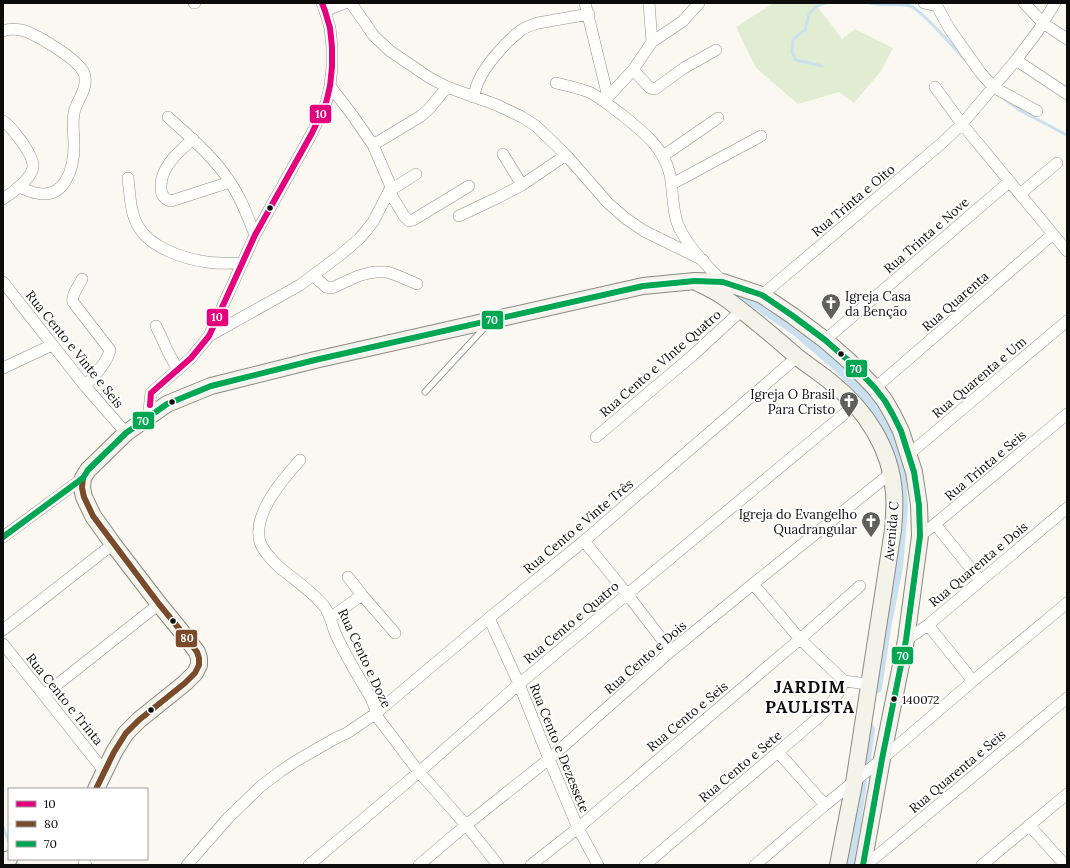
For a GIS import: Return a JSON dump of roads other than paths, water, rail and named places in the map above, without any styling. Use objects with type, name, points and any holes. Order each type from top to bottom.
[{"type":"main road","points":[[97,788],[114,752],[126,733],[139,720],[185,683],[195,673],[199,665],[197,652],[113,544],[93,516],[84,497],[82,488],[83,478],[88,470],[126,433],[148,419],[167,404],[211,386],[315,360],[644,286],[695,281],[723,282],[762,295],[825,340],[849,361],[875,388],[885,401],[901,431],[914,472],[919,505],[920,536],[906,640],[882,759],[871,863]]},
{"type":"main road","name":"Avenida C","points":[[695,281],[721,295],[742,310],[797,357],[833,384],[855,405],[868,422],[879,440],[889,462],[894,494],[893,530],[868,684],[854,783],[838,865]]},
{"type":"street","points":[[148,419],[151,393],[191,358],[209,336],[255,235],[312,133],[326,103],[332,67],[330,28],[323,7],[344,3]]},
{"type":"street","points":[[351,3],[374,36],[390,51],[430,78],[447,87],[496,105],[522,117],[536,126],[566,155],[597,191],[625,218],[644,231],[702,260]]},
{"type":"street","points":[[649,3],[652,42]]},
{"type":"street","points":[[606,99],[633,70],[652,42],[683,21],[699,3]]},
{"type":"street","points":[[924,3],[936,5],[949,28],[980,72],[993,87],[1037,111]]},
{"type":"street","points":[[1024,3],[1043,23],[1067,39]]},
{"type":"street","name":"Rua Trinta e Oito","points":[[762,295],[942,143],[962,124],[1016,60],[1043,23],[1055,3]]},
{"type":"street","points":[[473,97],[478,82],[486,69],[496,56],[522,30],[531,25],[587,8],[606,99]]},
{"type":"street","points":[[3,31],[21,30],[34,35],[75,61],[86,78],[85,86],[74,112],[73,164],[64,184],[54,192],[45,194],[19,187]]},
{"type":"street","points":[[633,70],[650,88],[655,89],[684,68],[716,50]]},
{"type":"street","points":[[1016,60],[1067,94]]},
{"type":"street","points":[[556,83],[606,99],[642,131],[654,144],[663,156],[669,170],[672,184],[674,213],[679,226],[686,239],[702,260],[723,282]]},
{"type":"street","points":[[330,86],[373,145],[390,190],[404,216],[409,221],[468,186]]},
{"type":"street","points":[[373,145],[421,116],[429,109],[447,87]]},
{"type":"street","points":[[935,87],[962,124],[1053,234],[1066,246]]},
{"type":"street","points":[[168,117],[193,139],[230,182],[238,194],[255,235]]},
{"type":"street","points":[[663,156],[718,118]]},
{"type":"street","points":[[3,121],[23,144],[34,164],[29,176],[19,187],[3,199]]},
{"type":"street","points":[[672,184],[761,136]]},
{"type":"street","points":[[193,139],[177,153],[165,170],[160,189],[164,198],[171,201],[230,182]]},
{"type":"street","points":[[502,154],[522,185]]},
{"type":"street","points":[[459,216],[522,185],[566,155]]},
{"type":"street","points":[[1020,194],[1057,163]]},
{"type":"street","points":[[209,336],[314,276],[359,239],[373,222],[390,190],[416,174]]},
{"type":"street","points":[[128,178],[134,219],[138,228],[149,239],[163,249],[193,260],[209,263],[242,263]]},
{"type":"street","name":"Rua Trinta e Nove","points":[[825,340],[1010,182]]},
{"type":"street","name":"Rua Quarenta","points":[[875,388],[1053,234]]},
{"type":"street","points":[[314,276],[326,287],[332,288],[358,276],[376,272],[387,272],[417,284]]},
{"type":"street","points":[[82,279],[72,299],[73,302],[110,350],[110,353],[104,363],[85,386]]},
{"type":"street","name":"Rua Cento e Vinte e Seis","points":[[3,282],[85,386],[126,433]]},
{"type":"street","name":"Rua Cento e VInte Quatro","points":[[596,437],[692,356],[742,310]]},
{"type":"street","name":"Rua Quarenta e Um","points":[[909,454],[1067,321]]},
{"type":"street","points":[[156,326],[178,370]]},
{"type":"street","points":[[3,368],[52,345]]},
{"type":"street","name":"Rua Cento e Vinte Três","points":[[186,865],[228,818],[261,786],[296,761],[347,733],[375,714],[489,618],[584,541],[797,357]]},
{"type":"street","name":"Rua Cento e Quatro","points":[[309,865],[419,772],[519,684],[855,405]]},
{"type":"street","name":"Rua Trinta e Seis","points":[[920,536],[1067,414]]},
{"type":"street","name":"Rua Cento e Doze","points":[[300,460],[274,493],[260,520],[258,532],[263,550],[323,605],[337,636],[371,698],[375,708],[375,714],[419,772],[466,825],[498,865]]},
{"type":"street","name":"Rua Cento e Dois","points":[[419,865],[466,825],[549,759],[671,651],[891,473]]},
{"type":"street","points":[[3,538],[83,478]]},
{"type":"street","name":"Rua Quarenta e Dois","points":[[906,640],[928,625],[1067,508]]},
{"type":"street","points":[[935,524],[980,580]]},
{"type":"street","points":[[584,541],[671,651]]},
{"type":"street","points":[[3,630],[113,544]]},
{"type":"street","points":[[348,576],[362,595],[395,633]]},
{"type":"street","points":[[753,584],[800,639],[844,681],[868,684]]},
{"type":"street","name":"Rua Cento e Seis","points":[[530,865],[578,828],[860,586]]},
{"type":"street","points":[[330,618],[362,595]]},
{"type":"street","points":[[755,865],[1067,603]]},
{"type":"street","points":[[44,695],[159,604]]},
{"type":"street","name":"Rua Cento e Dezessete","points":[[489,618],[519,684],[578,828],[598,865]]},
{"type":"street","points":[[928,625],[973,681]]},
{"type":"street","name":"Rua Cento e Trinta","points":[[3,644],[105,772]]},
{"type":"street","name":"Rua Cento e Sete","points":[[645,865],[819,717],[831,704],[844,681]]},
{"type":"street","name":"Rua Quarenta e Seis","points":[[871,863],[1067,698]]},
{"type":"street","points":[[778,752],[825,805]]},
{"type":"street","points":[[982,865],[1067,794]]},
{"type":"street","points":[[1029,825],[1065,865]]},
{"type":"lane","points":[[425,392],[491,320]]},
{"type":"waterway","points":[[822,66],[796,60],[792,52],[793,39],[805,30],[809,14],[817,6],[825,3]]},
{"type":"waterway","points":[[870,3],[910,6],[922,14],[965,60]]},
{"type":"waterway","points":[[1004,99],[1021,111],[1067,135]]},
{"type":"waterway","points":[[745,296],[796,331],[838,367],[870,400],[887,426],[901,474],[903,508],[898,567],[886,628],[877,688]]},
{"type":"waterway","points":[[866,759],[870,729]]},
{"type":"waterway","points":[[850,865],[862,782]]},
{"type":"waterway","points":[[3,827],[8,840]]},
{"type":"place","name":"Igreja Casa da Benção","points":[[831,320]]},
{"type":"place","name":"Igreja O Brasil Para Cristo","points":[[849,418]]},
{"type":"place","name":"Igreja do Evangelho Quadrangular","points":[[871,538]]},
{"type":"place","name":"140072","points":[[894,699]]},
{"type":"district","name":"JARDIM PAULISTA","points":[[810,697]]}]
